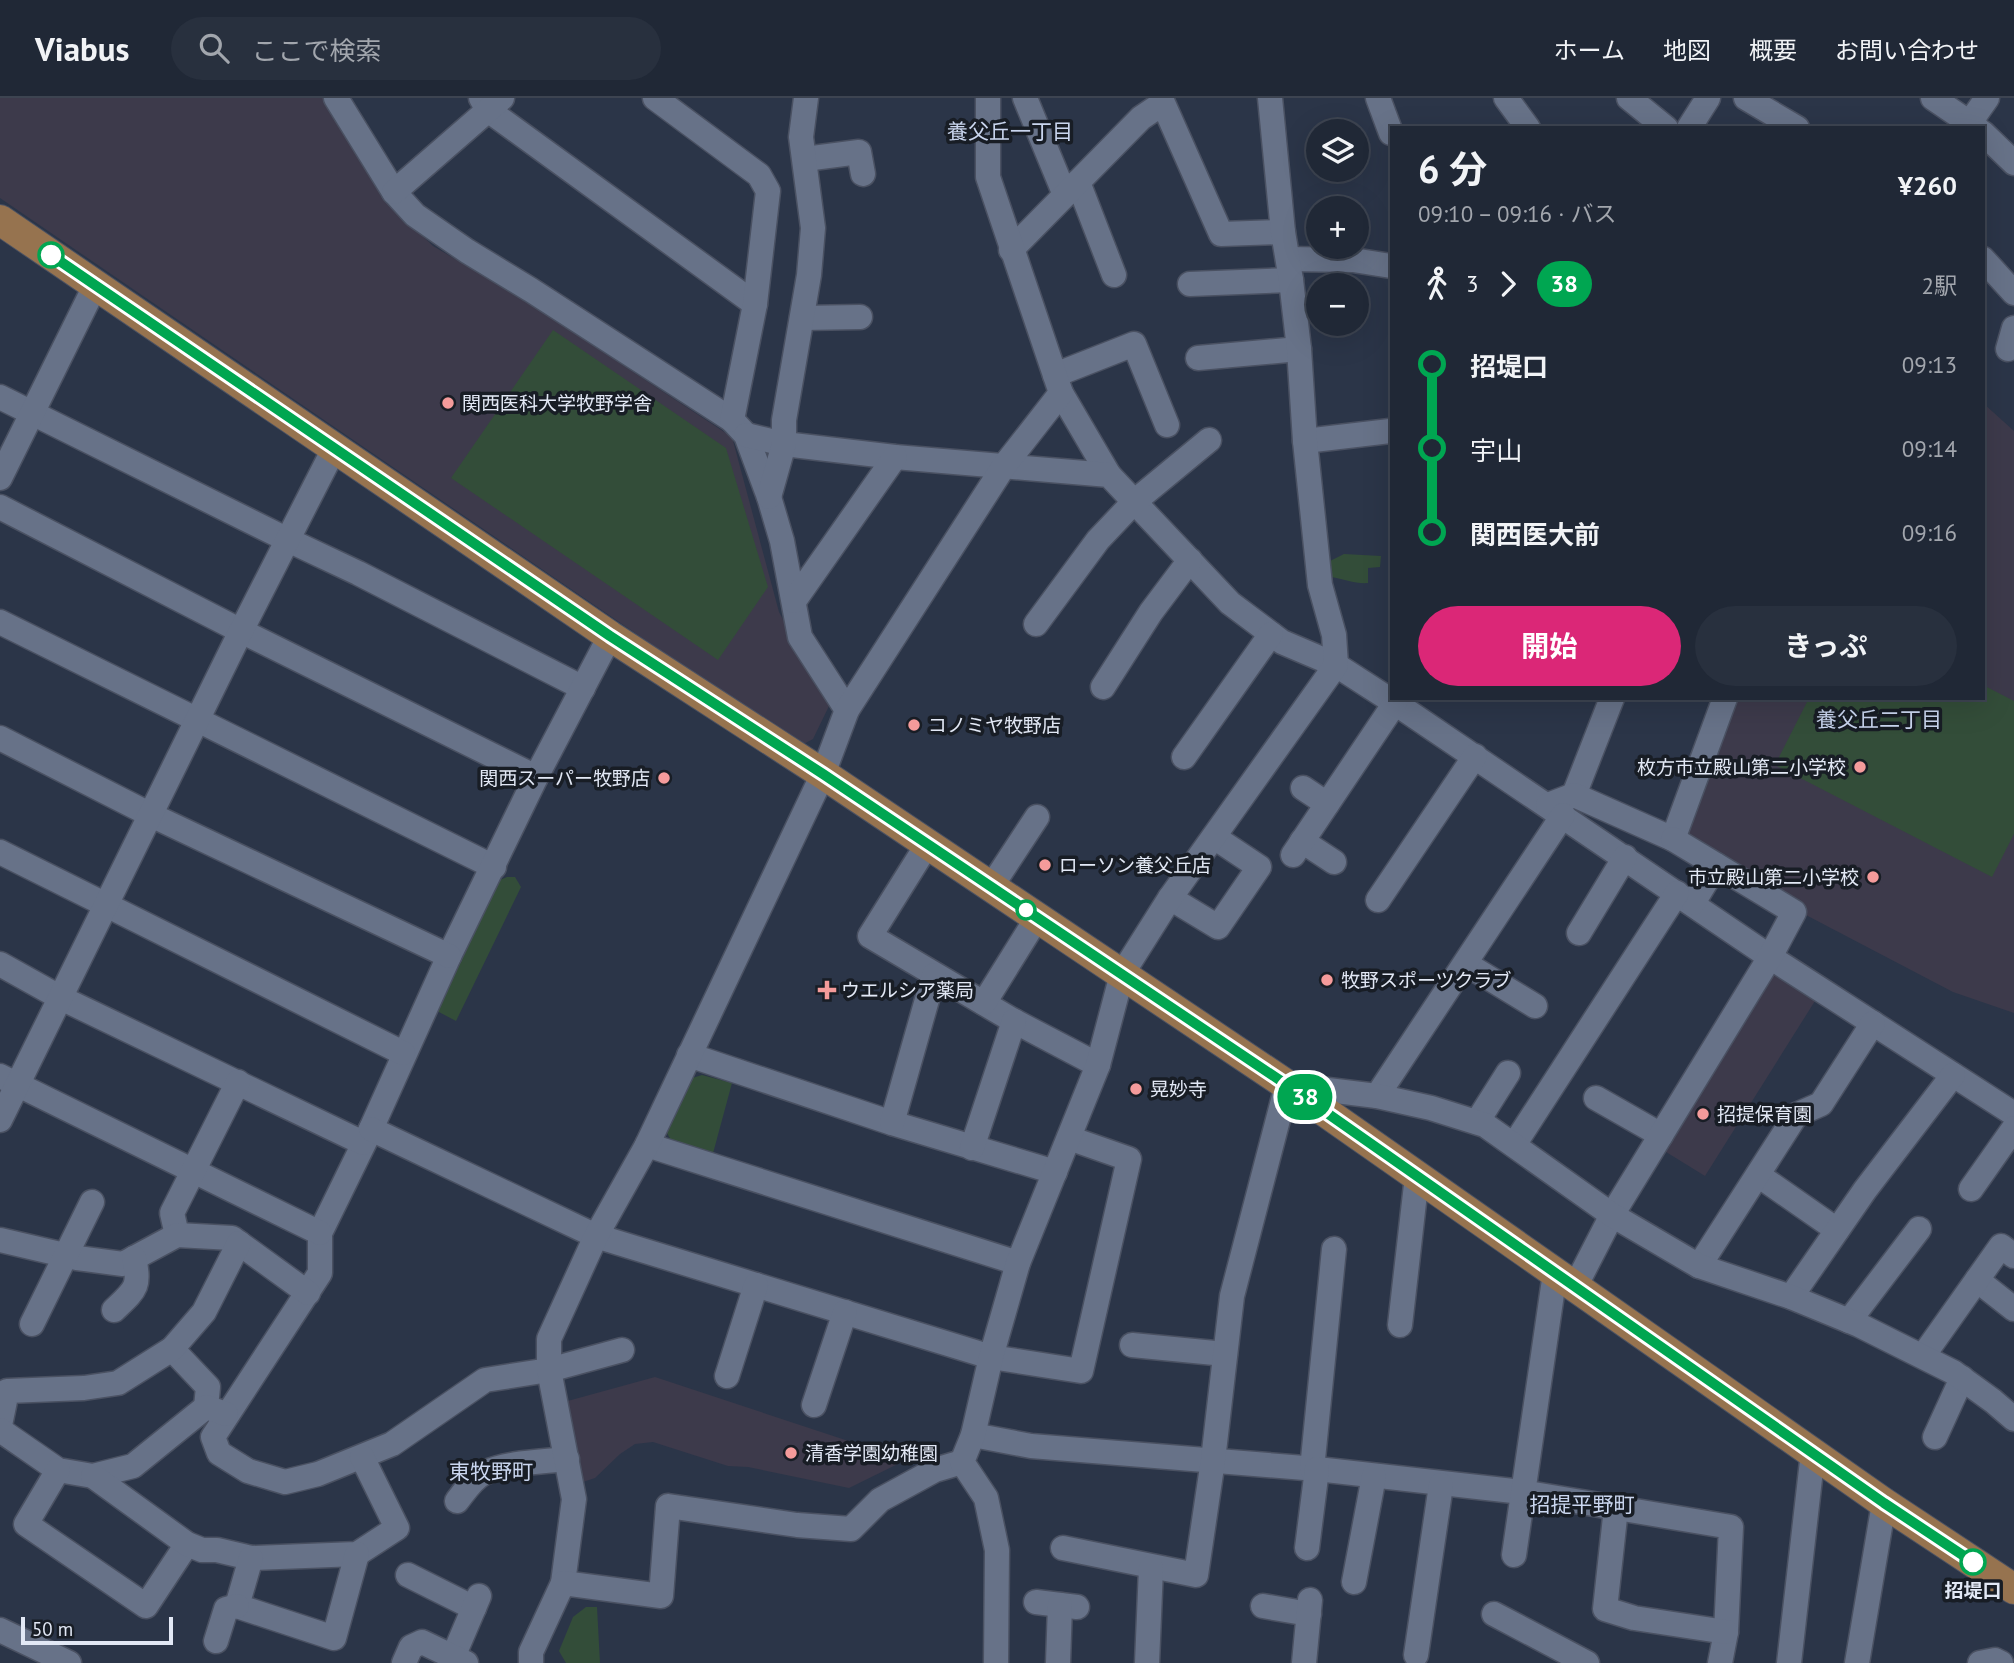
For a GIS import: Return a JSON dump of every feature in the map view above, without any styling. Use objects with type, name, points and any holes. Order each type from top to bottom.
[{"type":"main road","points":[[0,219],[610,636],[823,774],[1287,1085],[1884,1503],[2014,1589]]},
{"type":"street","points":[[336,98],[394,192],[415,215],[739,427],[784,444],[895,457],[1109,475]]},
{"type":"street","points":[[655,98],[759,175],[768,191],[739,427],[769,497],[782,541],[800,637],[847,710]]},
{"type":"street","points":[[769,497],[784,444],[784,420],[809,275],[813,228],[801,136],[806,98]]},
{"type":"street","points":[[988,98],[988,177],[1011,250],[1058,384],[1109,475],[1230,603],[1282,642],[1336,665],[1390,700]]},
{"type":"street","points":[[1025,98],[1114,275]]},
{"type":"street","points":[[962,1462],[973,1435],[991,1357],[1018,1263],[1098,1065],[1122,974],[1170,898],[1336,665],[1334,635],[1320,585],[1305,441],[1299,349],[1283,232],[1270,98]]},
{"type":"street","points":[[1378,98],[1390,130]]},
{"type":"street","points":[[1506,98],[1527,126]]},
{"type":"street","points":[[1629,98],[1664,126]]},
{"type":"street","points":[[1690,126],[1708,98]]},
{"type":"street","points":[[1746,98],[1794,126]]},
{"type":"street","points":[[1933,98],[1973,126]]},
{"type":"street","points":[[1974,126],[1987,98]]},
{"type":"street","points":[[1011,250],[1141,118],[1162,101],[1221,234],[1283,232]]},
{"type":"street","points":[[394,192],[490,102],[755,304]]},
{"type":"street","points":[[1985,137],[2014,163]]},
{"type":"street","points":[[805,159],[859,152],[863,174]]},
{"type":"street","points":[[1190,284],[1353,260],[1390,266]]},
{"type":"street","points":[[1985,261],[2014,293]]},
{"type":"street","points":[[0,478],[95,286]]},
{"type":"street","points":[[802,318],[860,317]]},
{"type":"street","points":[[531,1663],[531,1652],[563,1583],[574,1499],[549,1370],[549,1339],[596,1236],[647,1145],[823,774],[847,710],[1058,384],[1134,344],[1167,425]]},
{"type":"street","points":[[1198,358],[1299,349]]},
{"type":"street","points":[[0,397],[370,579],[583,688]]},
{"type":"street","points":[[1305,441],[1390,435]]},
{"type":"street","points":[[1036,624],[1098,540],[1134,502],[1209,440]]},
{"type":"street","points":[[0,1120],[9,1081],[61,998],[241,631],[335,447]]},
{"type":"street","points":[[794,601],[895,457]]},
{"type":"street","points":[[0,507],[241,631],[536,777]]},
{"type":"street","points":[[1103,687],[1151,612],[1189,560]]},
{"type":"street","points":[[0,622],[494,867]]},
{"type":"street","points":[[1184,757],[1271,634]]},
{"type":"street","points":[[0,1430],[58,1470],[93,1476],[133,1466],[216,1411],[308,1293],[320,1273],[320,1233],[449,956],[536,777],[610,636]]},
{"type":"street","points":[[1390,700],[1475,756],[1562,805],[1625,857],[1770,957],[2014,1114]]},
{"type":"street","points":[[1377,1096],[1466,964],[1562,805],[1611,700]]},
{"type":"street","points":[[1674,839],[1725,700]]},
{"type":"street","points":[[1334,862],[1297,848],[1395,703]]},
{"type":"street","points":[[0,738],[151,815],[449,956]]},
{"type":"street","points":[[1378,900],[1475,756]]},
{"type":"street","points":[[1303,788],[1327,804]]},
{"type":"street","points":[[1514,1555],[1522,1492],[1565,1280],[1612,1215],[1770,957],[1794,912],[1674,839],[1562,805]]},
{"type":"street","points":[[991,887],[1037,817]]},
{"type":"street","points":[[1170,898],[1217,927],[1258,867],[1214,837]]},
{"type":"street","points":[[927,845],[870,936],[1014,1021],[1098,1065]]},
{"type":"street","points":[[0,852],[403,1053]]},
{"type":"street","points":[[1579,933],[1625,857]]},
{"type":"street","points":[[1514,1144],[1685,898],[1716,865]]},
{"type":"street","points":[[984,1003],[1037,918]]},
{"type":"street","points":[[0,964],[61,998],[239,1082],[596,1236],[991,1357],[1081,1371],[1129,1159],[1069,1138]]},
{"type":"street","points":[[1466,964],[1535,1006]]},
{"type":"street","points":[[892,1123],[934,975]]},
{"type":"street","points":[[972,1148],[1014,1021]]},
{"type":"street","points":[[1699,1266],[1796,1115],[1822,1104],[1873,1023]]},
{"type":"street","points":[[689,1055],[892,1123],[1055,1172]]},
{"type":"street","points":[[1477,1122],[1508,1073]]},
{"type":"street","points":[[1791,1297],[1837,1230],[1953,1075]]},
{"type":"street","points":[[9,1081],[320,1233]]},
{"type":"street","points":[[177,1235],[172,1213],[239,1082]]},
{"type":"street","points":[[1063,1548],[1196,1575],[1213,1460],[1232,1296],[1287,1085],[1377,1096],[1431,1108],[1485,1125],[1612,1215],[1699,1266],[1791,1297],[1923,1356],[1962,1378],[2014,1419]]},
{"type":"street","points":[[1596,1098],[1661,1135]]},
{"type":"street","points":[[1971,1189],[2014,1128]]},
{"type":"street","points":[[647,1145],[1018,1263]]},
{"type":"street","points":[[1758,1175],[1837,1230]]},
{"type":"street","points":[[1400,1325],[1417,1176]]},
{"type":"street","points":[[32,1324],[92,1202]]},
{"type":"street","points":[[1849,1321],[1919,1229]]},
{"type":"street","points":[[0,1240],[123,1264],[177,1235],[232,1238],[308,1293]]},
{"type":"street","points":[[0,1424],[6,1391],[84,1388],[118,1383],[172,1349],[204,1312],[239,1243]]},
{"type":"street","points":[[1923,1356],[2001,1246],[2014,1256]]},
{"type":"street","points":[[1307,1548],[1334,1249]]},
{"type":"street","points":[[114,1310],[134,1291],[139,1278],[134,1258]]},
{"type":"street","points":[[1977,1280],[2014,1308]]},
{"type":"street","points":[[727,1376],[756,1285]]},
{"type":"street","points":[[814,1405],[845,1312]]},
{"type":"street","points":[[1132,1345],[1225,1354]]},
{"type":"street","points":[[172,1349],[208,1387],[216,1411],[213,1437],[219,1453],[248,1471],[285,1482],[318,1474],[392,1444],[485,1380],[549,1370],[622,1350]]},
{"type":"street","points":[[1935,1437],[1962,1378]]},
{"type":"street","points":[[973,1435],[1031,1446],[1315,1469],[1522,1492],[1731,1527],[1726,1632],[1720,1663]]},
{"type":"street","points":[[1789,1663],[1813,1451]]},
{"type":"street","points":[[93,1476],[187,1544],[202,1550],[217,1550],[251,1558],[357,1554],[397,1528],[362,1457]]},
{"type":"street","points":[[457,1501],[482,1474],[500,1468],[567,1458]]},
{"type":"street","points":[[563,1583],[661,1596],[668,1506],[851,1530],[880,1500],[935,1470],[962,1462]]},
{"type":"street","points":[[962,1462],[986,1498],[997,1550],[996,1663]]},
{"type":"street","points":[[58,1470],[26,1524],[146,1606],[187,1544]]},
{"type":"street","points":[[1354,1582],[1374,1476]]},
{"type":"street","points":[[1416,1655],[1441,1485]]},
{"type":"street","points":[[1857,1663],[1884,1503]]},
{"type":"street","points":[[1616,1508],[1605,1609],[1634,1618],[1726,1632]]},
{"type":"street","points":[[216,1641],[226,1609],[237,1606],[334,1638],[357,1554]]},
{"type":"street","points":[[237,1606],[251,1558]]},
{"type":"street","points":[[1147,1663],[1151,1568]]},
{"type":"street","points":[[404,1663],[411,1647],[422,1642],[459,1660],[477,1602],[408,1575]]},
{"type":"street","points":[[1058,1605],[1058,1663]]},
{"type":"street","points":[[1263,1606],[1309,1607],[1304,1663]]},
{"type":"street","points":[[1494,1614],[1587,1663]]},
{"type":"street","points":[[0,1630],[69,1663]]},
{"type":"street","points":[[1980,1663],[1995,1660],[2001,1663]]},
{"type":"shaded area","points":[[0,98],[323,98],[387,201],[433,246],[510,291],[732,437],[779,612],[829,706],[813,739],[800,746],[0,198]]},
{"type":"shaded area","name":"枚方市立殿山第二小学校","points":[[1985,405],[2014,431],[2014,1013],[1953,992],[1804,914],[1681,836],[1732,700],[1985,700]]},
{"type":"shaded area","points":[[1779,967],[1820,993],[1705,1176],[1658,1147],[1766,974]]},
{"type":"shaded area","points":[[655,1377],[906,1460],[849,1488],[748,1467],[728,1466],[653,1442],[635,1444],[595,1478],[577,1484],[564,1402]]},
{"type":"green space","points":[[553,330],[726,448],[768,587],[718,660],[451,478]]},
{"type":"green space","points":[[1344,554],[1381,556],[1380,567],[1368,568],[1368,583],[1331,577],[1326,563]]},
{"type":"green space","points":[[1985,686],[2014,701],[2014,834],[1992,877],[1775,765],[1808,700],[1985,700]]},
{"type":"green space","points":[[515,877],[521,887],[456,1021],[437,1011],[500,880]]},
{"type":"green space","points":[[702,1075],[732,1083],[712,1157],[675,1148],[666,1131],[689,1079]]},
{"type":"green space","points":[[586,1607],[597,1607],[600,1663],[566,1663],[559,1651],[573,1617]]},
{"type":"bus line","name":"38","points":[[51,255],[610,636],[823,774],[1287,1085],[1884,1503],[1973,1562]]},
{"type":"place","name":"関西医科大学牧野学舎","points":[[448,403]]},
{"type":"place","name":"コノミヤ牧野店","points":[[914,725]]},
{"type":"place","name":"枚方市立殿山第二小学校","points":[[1860,767]]},
{"type":"place","name":"関西スーパー牧野店","points":[[664,778]]},
{"type":"place","name":"ローソン養父丘店","points":[[1045,865]]},
{"type":"place","name":"市立殿山第二小学校","points":[[1873,877]]},
{"type":"place","name":"牧野スポーツクラブ","points":[[1327,980]]},
{"type":"place","name":"ウエルシア薬局","points":[[827,990]]},
{"type":"place","name":"晃妙寺","points":[[1136,1089]]},
{"type":"place","name":"招提保育園","points":[[1703,1114]]},
{"type":"place","name":"清香学園幼稚園","points":[[791,1453]]},
{"type":"place","name":"招堤口","points":[[1973,1562]]},
{"type":"district","name":"養父丘一丁目","points":[[1010,132]]},
{"type":"district","name":"養父丘二丁目","points":[[1879,720]]},
{"type":"district","name":"東牧野町","points":[[491,1472]]},
{"type":"district","name":"招提平野町","points":[[1582,1505]]}]
